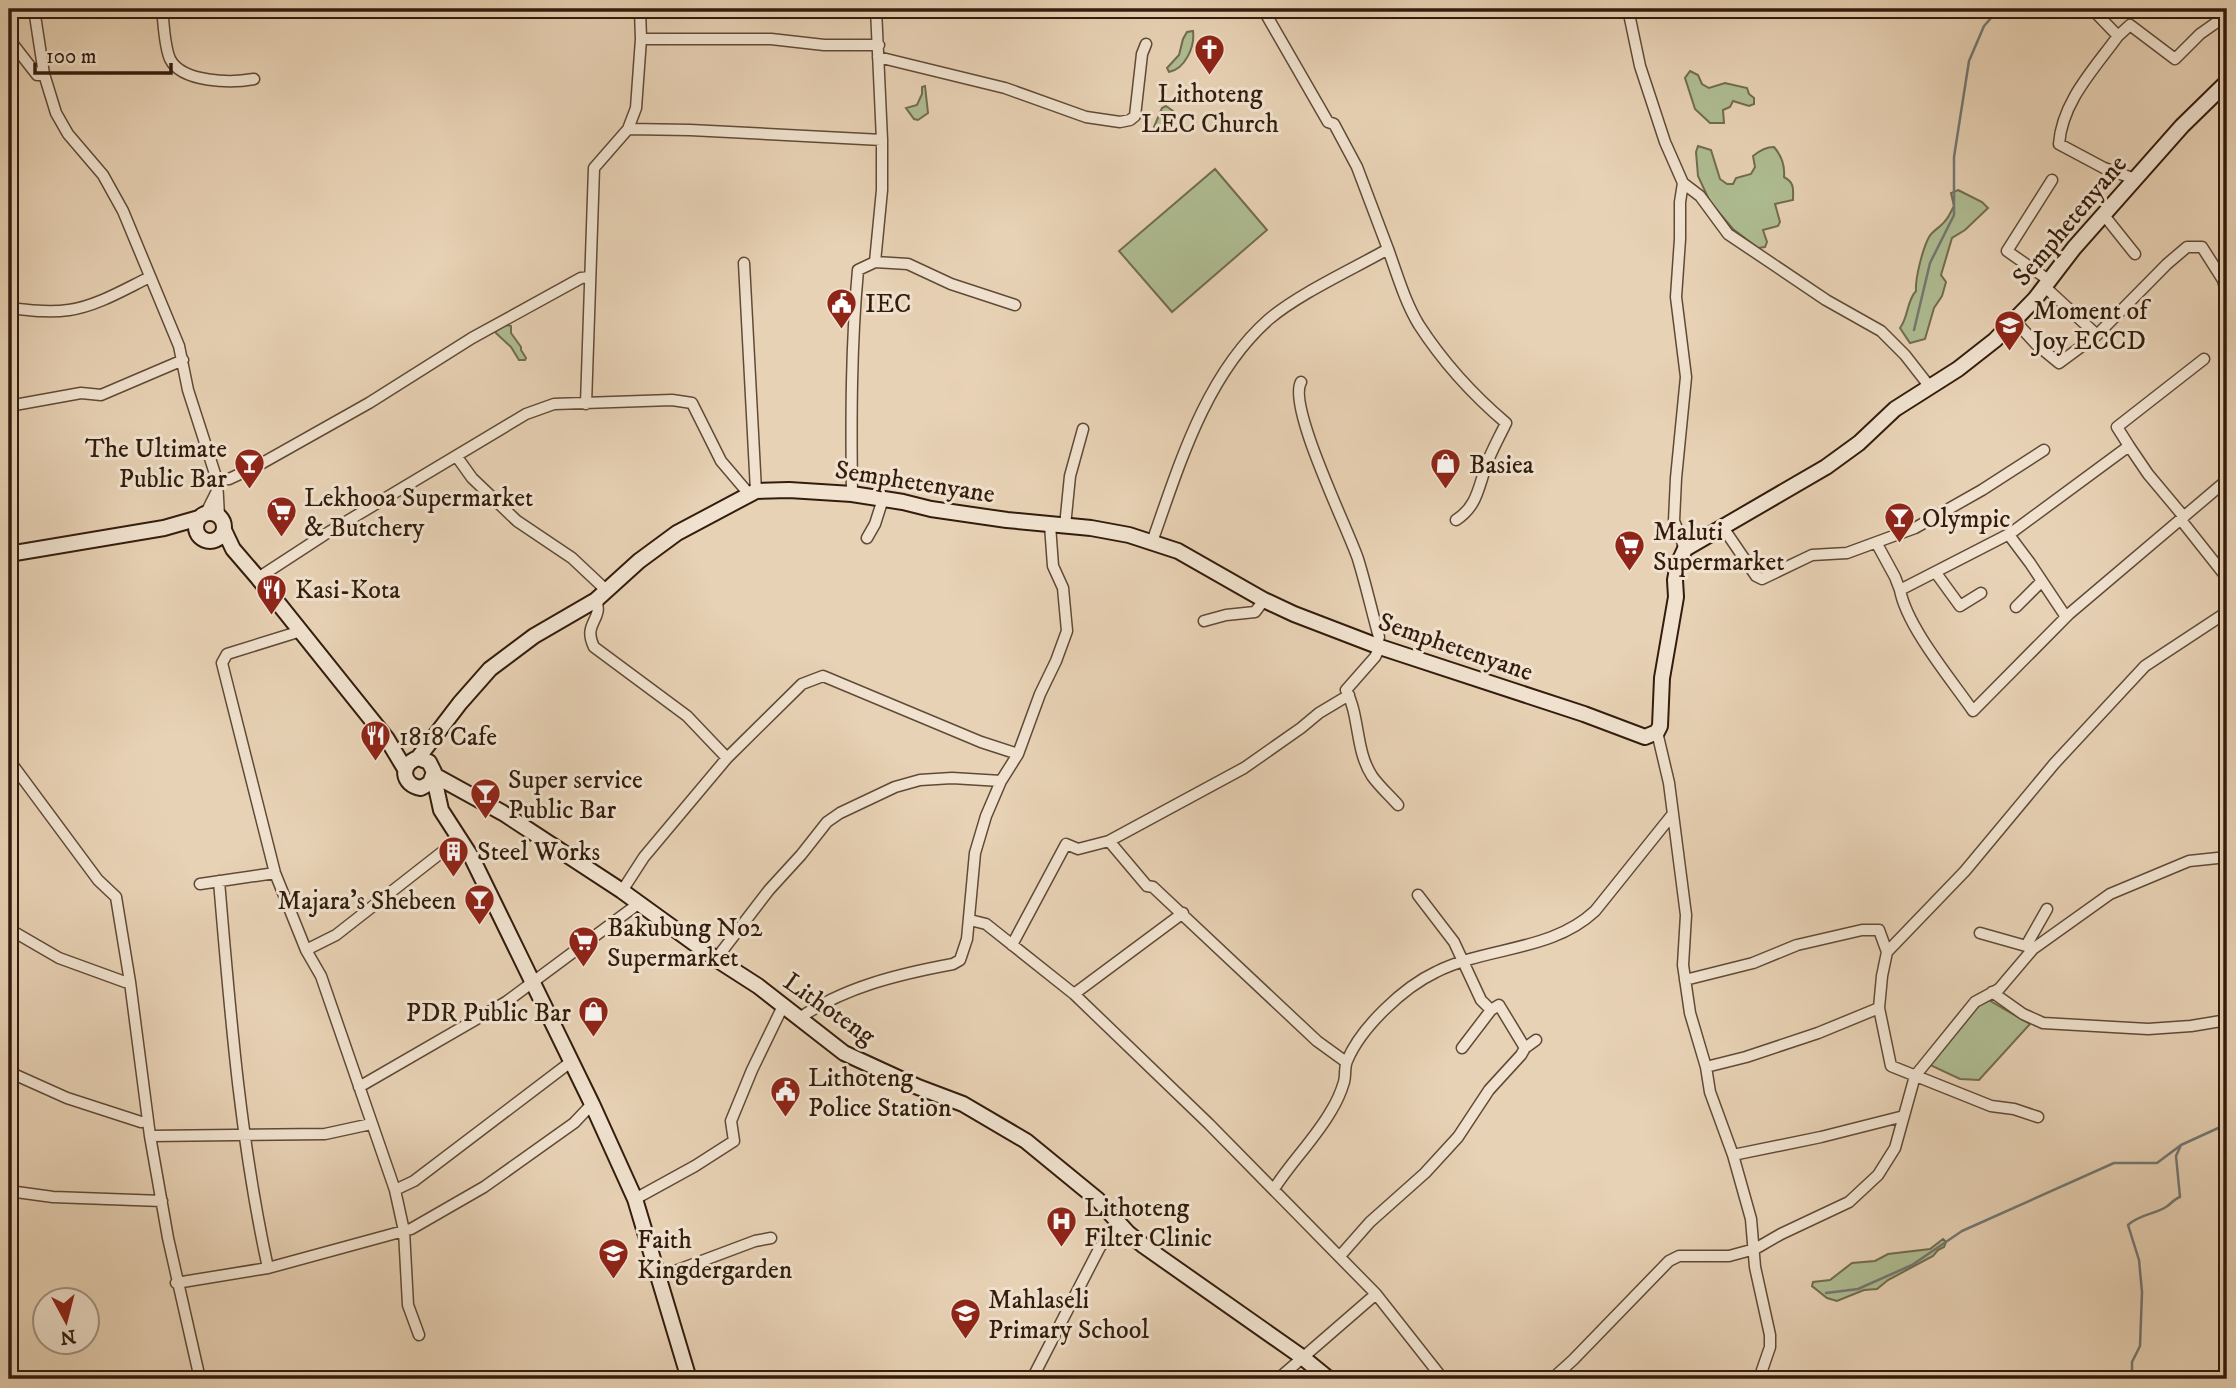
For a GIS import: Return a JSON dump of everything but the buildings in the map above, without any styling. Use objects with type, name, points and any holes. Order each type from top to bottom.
[{"type":"main road","name":"Semphetenyane","points":[[1685,549],[1826,467],[1859,443],[1895,409],[1980,352],[2015,321],[2103,214],[2182,125],[2227,82]]},
{"type":"main road","name":"Semphetenyane","points":[[412,762],[489,670],[534,636],[601,595],[639,561],[677,533],[752,493],[789,490],[852,494],[931,509],[1091,528],[1152,542],[1178,551],[1293,614],[1378,646],[1645,737],[1657,732]]},
{"type":"main road","points":[[212,523],[387,739],[399,745],[412,762]]},
{"type":"main road","points":[[9,554],[164,528],[212,523]]},
{"type":"main road","points":[[164,528],[198,535],[205,540],[212,523]]},
{"type":"main road","points":[[1657,732],[1660,726],[1662,678],[1676,597],[1676,572],[1685,549]]},
{"type":"main road","points":[[436,736],[433,773],[441,810]]},
{"type":"main road","points":[[412,762],[424,759],[433,773]]},
{"type":"main road","points":[[412,762],[406,780],[441,810],[472,858],[572,1061],[635,1199],[686,1378]]},
{"type":"main road","points":[[418,789],[426,787],[433,773]]},
{"type":"main road","name":"Lithoteng","points":[[433,773],[503,813],[622,891],[844,1053],[918,1087],[963,1104],[1027,1142],[1098,1200],[1144,1246],[1302,1357],[1329,1379]]},
{"type":"street","points":[[34,9],[44,74],[56,113],[68,134],[103,175],[123,211],[183,360],[188,390],[217,485],[212,523]]},
{"type":"street","points":[[162,9],[170,58],[177,68],[192,76],[211,79],[254,79]]},
{"type":"street","points":[[586,404],[594,168],[628,129],[636,108],[641,39],[640,9]]},
{"type":"street","points":[[875,262],[882,140],[876,9]]},
{"type":"street","points":[[1264,9],[1316,103],[1328,122],[1334,124],[1351,155],[1419,324],[1469,390],[1506,423],[1486,467],[1479,492],[1467,512],[1457,520]]},
{"type":"street","points":[[1628,9],[1640,66],[1665,142],[1682,183],[1676,297],[1686,377],[1674,521],[1685,549]]},
{"type":"street","points":[[2092,9],[2118,36]]},
{"type":"street","points":[[2135,179],[2104,168],[2059,144],[2060,128],[2074,95],[2118,36],[2130,25],[2175,59],[2200,34],[2227,15]]},
{"type":"street","points":[[9,38],[37,75],[44,74]]},
{"type":"street","points":[[641,39],[771,39],[879,45]]},
{"type":"street","points":[[878,57],[1005,88],[1086,117],[1120,122],[1135,116],[1142,54],[1146,44]]},
{"type":"street","points":[[628,129],[882,140]]},
{"type":"street","points":[[2052,180],[2007,251],[2048,284],[2097,335]]},
{"type":"street","points":[[1682,183],[1700,196],[1728,234],[1826,300],[1881,331],[1905,355],[1930,387]]},
{"type":"street","points":[[2103,214],[2136,254]]},
{"type":"street","points":[[2015,321],[2037,345],[2059,363],[2097,335],[2155,275],[2188,247],[2202,247],[2222,280],[2227,296]]},
{"type":"street","points":[[1152,542],[1197,425],[1225,371],[1249,341],[1270,319],[1282,311],[1388,249]]},
{"type":"street","points":[[852,494],[850,391],[858,270],[875,262],[908,264],[951,284],[1015,305]]},
{"type":"street","points":[[744,263],[752,493]]},
{"type":"street","points":[[9,308],[44,312],[72,310],[150,277]]},
{"type":"street","points":[[217,485],[257,466],[369,403],[472,338],[581,278],[589,277]]},
{"type":"street","points":[[2204,359],[2117,427],[2148,474],[2227,578]]},
{"type":"street","points":[[9,406],[81,393],[101,395],[183,360]]},
{"type":"street","points":[[1301,382],[1298,392],[1301,409],[1328,489],[1358,559],[1379,637],[1375,657],[1346,690],[1366,765],[1372,776],[1398,805]]},
{"type":"street","points":[[258,578],[324,535],[526,414],[554,404],[672,400],[692,403],[721,461],[752,493]]},
{"type":"street","points":[[798,1020],[820,1003],[843,993],[960,960],[970,920],[975,853],[986,816],[1001,782],[1018,754],[1067,631],[1063,588],[1053,566],[1057,526],[1083,429]]},
{"type":"street","points":[[1900,590],[2009,535],[2129,446]]},
{"type":"street","points":[[1722,526],[1756,576],[1762,579],[1812,555],[1847,553],[1915,528],[2044,450]]},
{"type":"street","points":[[457,457],[472,478],[517,521],[572,558],[601,595],[598,614],[592,623],[589,637],[594,647],[688,716],[727,758]]},
{"type":"street","points":[[1877,544],[1895,577],[1902,604],[1924,641],[1973,711],[2066,617],[2227,480]]},
{"type":"street","points":[[867,538],[883,499]]},
{"type":"street","points":[[2009,535],[2066,617]]},
{"type":"street","points":[[1936,573],[1960,606],[1981,593]]},
{"type":"street","points":[[2016,607],[2042,581]]},
{"type":"street","points":[[1204,621],[1255,612],[1264,600]]},
{"type":"street","points":[[1887,952],[1965,872],[2054,764],[2145,666],[2227,612]]},
{"type":"street","points":[[301,631],[227,654],[222,663],[275,873],[306,950],[321,976],[395,1190],[404,1231],[408,1305],[419,1335]]},
{"type":"street","points":[[622,891],[643,857],[727,758],[802,684],[823,676],[981,742],[1018,754]]},
{"type":"street","points":[[1012,945],[1066,844],[1078,849],[1109,841],[1244,768],[1319,713],[1349,695]]},
{"type":"street","points":[[1657,732],[1669,783],[1686,915],[1683,965],[1690,1013],[1706,1067],[1710,1092],[1733,1155],[1751,1219],[1755,1267],[1770,1335],[1770,1347],[1759,1379]]},
{"type":"street","points":[[9,760],[98,880],[116,897],[150,1136],[176,1283],[200,1379]]},
{"type":"street","points":[[716,959],[827,821],[895,787],[920,780],[952,778],[1001,782]]},
{"type":"street","points":[[1274,1189],[1331,1112],[1344,1081],[1346,1062],[1363,1035],[1400,996],[1419,981],[1440,970],[1558,935],[1583,922],[1595,911],[1672,815]]},
{"type":"street","points":[[306,950],[336,935],[460,838]]},
{"type":"street","points":[[1109,841],[1147,886],[1153,887],[1183,913],[1317,1041],[1346,1062]]},
{"type":"street","points":[[2030,948],[2110,894],[2189,860],[2227,857]]},
{"type":"street","points":[[200,884],[275,873]]},
{"type":"street","points":[[219,881],[243,1135],[253,1201],[268,1268]]},
{"type":"street","points":[[1418,895],[1454,942],[1481,1000],[1491,1010]]},
{"type":"street","points":[[359,1087],[506,1002],[638,904]]},
{"type":"street","points":[[1552,1379],[1669,1261],[1679,1256],[1729,1256],[1755,1249],[1849,1202],[1878,1175],[1895,1148],[1915,1076],[1975,1002],[1998,989],[2030,948],[2046,909]]},
{"type":"street","points":[[1074,994],[1183,913]]},
{"type":"street","points":[[970,920],[986,924],[1074,994],[1340,1256],[1376,1294],[1443,1379]]},
{"type":"street","points":[[9,929],[59,958],[130,982]]},
{"type":"street","points":[[1685,980],[1753,963],[1797,945],[1862,930],[1879,930],[1887,952],[1879,1008],[1891,1066],[1992,1106],[2038,1116]]},
{"type":"street","points":[[1980,933],[2030,948]]},
{"type":"street","points":[[1992,992],[2023,1014],[2043,1023],[2148,1029],[2227,1020]]},
{"type":"street","points":[[1462,1048],[1491,1010],[1499,1005],[1525,1048]]},
{"type":"street","points":[[635,1199],[734,1141],[731,1121],[783,1006]]},
{"type":"street","points":[[1706,1067],[1818,1033],[1879,1008]]},
{"type":"street","points":[[1340,1256],[1370,1222],[1424,1173],[1458,1137],[1489,1090],[1525,1048],[1536,1040]]},
{"type":"street","points":[[395,1190],[414,1181],[572,1061]]},
{"type":"street","points":[[9,1072],[67,1098],[132,1119],[148,1121]]},
{"type":"street","points":[[176,1283],[268,1268],[411,1229],[522,1160],[574,1123],[592,1104]]},
{"type":"street","points":[[1733,1155],[1904,1116]]},
{"type":"street","points":[[150,1136],[325,1134],[371,1124]]},
{"type":"street","points":[[9,1191],[53,1197],[162,1201]]},
{"type":"street","points":[[1032,1379],[1100,1247],[1120,1224]]},
{"type":"street","points":[[659,1277],[755,1241],[771,1238]]},
{"type":"street","points":[[1278,1379],[1376,1294]]},
{"type":"green space","points":[[1193,31],[1188,56],[1180,67],[1169,72],[1167,68],[1179,55],[1187,32]]},
{"type":"green space","points":[[1690,71],[1698,75],[1702,84],[1709,88],[1725,83],[1747,88],[1754,98],[1754,104],[1749,106],[1733,101],[1730,107],[1723,110],[1724,123],[1710,123],[1695,109],[1685,78]]},
{"type":"green space","points":[[925,86],[928,113],[918,120],[914,119],[906,108],[917,105],[922,87]]},
{"type":"green space","points":[[1166,106],[1173,111],[1173,120],[1170,122],[1172,125],[1156,131],[1154,127],[1162,108]]},
{"type":"green space","points":[[1698,146],[1711,150],[1720,179],[1727,184],[1733,184],[1736,178],[1751,174],[1755,167],[1753,156],[1763,150],[1774,147],[1781,157],[1784,177],[1793,187],[1793,200],[1775,204],[1780,222],[1778,226],[1763,230],[1767,242],[1765,247],[1758,248],[1733,229],[1710,202],[1698,176]]},
{"type":"green space","points":[[1215,169],[1267,230],[1172,312],[1119,251]]},
{"type":"green space","points":[[1958,190],[1988,208],[1965,230],[1952,238],[1941,275],[1946,282],[1942,296],[1934,308],[1925,339],[1910,343],[1900,328],[1916,291],[1922,255],[1929,237],[1954,206],[1951,193]]},
{"type":"green space","points":[[511,326],[511,333],[521,347],[525,360],[519,360],[511,347],[496,333],[496,329]]},
{"type":"green space","points":[[1985,998],[2030,1024],[1979,1080],[1960,1079],[1930,1065]]},
{"type":"green space","points":[[1943,1239],[1946,1242],[1944,1247],[1933,1256],[1888,1280],[1877,1289],[1864,1290],[1837,1301],[1827,1298],[1812,1286],[1813,1282],[1830,1280],[1852,1263],[1875,1261],[1888,1254],[1930,1249]]},
{"type":"waterway","points":[[1914,330],[1930,263],[1954,215],[1954,157],[1969,61],[1984,26],[1999,9]]},
{"type":"waterway","points":[[2132,1379],[2132,1362],[2140,1346],[2142,1292],[2139,1260],[2128,1225],[2166,1207],[2180,1197],[2176,1156],[2181,1145],[2227,1124]]},
{"type":"waterway","points":[[1826,1293],[1858,1289],[1912,1265],[1962,1231],[2114,1163],[2157,1163],[2181,1145]]},
{"type":"waterway","points":[[2222,1362],[2227,1326]]},
{"type":"place","name":"Lithoteng LEC Church","points":[[1210,77]]},
{"type":"place","name":"IEC","points":[[842,330]]},
{"type":"place","name":"Moment of Joy ECCD","points":[[2010,352]]},
{"type":"place","name":"The Ultimate Public Bar","points":[[250,490]]},
{"type":"place","name":"Basiea","points":[[1446,491]]},
{"type":"place","name":"Lekhooa Supermarket & Butchery","points":[[281,539]]},
{"type":"place","name":"Olympic","points":[[1899,545]]},
{"type":"place","name":"Maluti Supermarket","points":[[1630,573]]},
{"type":"place","name":"Kasi-Kota","points":[[272,616]]},
{"type":"place","name":"1818 Cafe","points":[[376,763]]},
{"type":"place","name":"Super service Public Bar","points":[[485,821]]},
{"type":"place","name":"Steel Works","points":[[454,878]]},
{"type":"place","name":"Majara's Shebeen","points":[[479,927]]},
{"type":"place","name":"Bakubung No2 Supermarket","points":[[584,969]]},
{"type":"place","name":"PDR Public Bar","points":[[594,1039]]},
{"type":"place","name":"Lithoteng Police Station","points":[[785,1119]]},
{"type":"place","name":"Lithoteng Filter Clinic","points":[[1061,1249]]},
{"type":"place","name":"Faith Kingdergarden","points":[[614,1281]]},
{"type":"place","name":"Mahlaseli Primary School","points":[[965,1341]]}]
